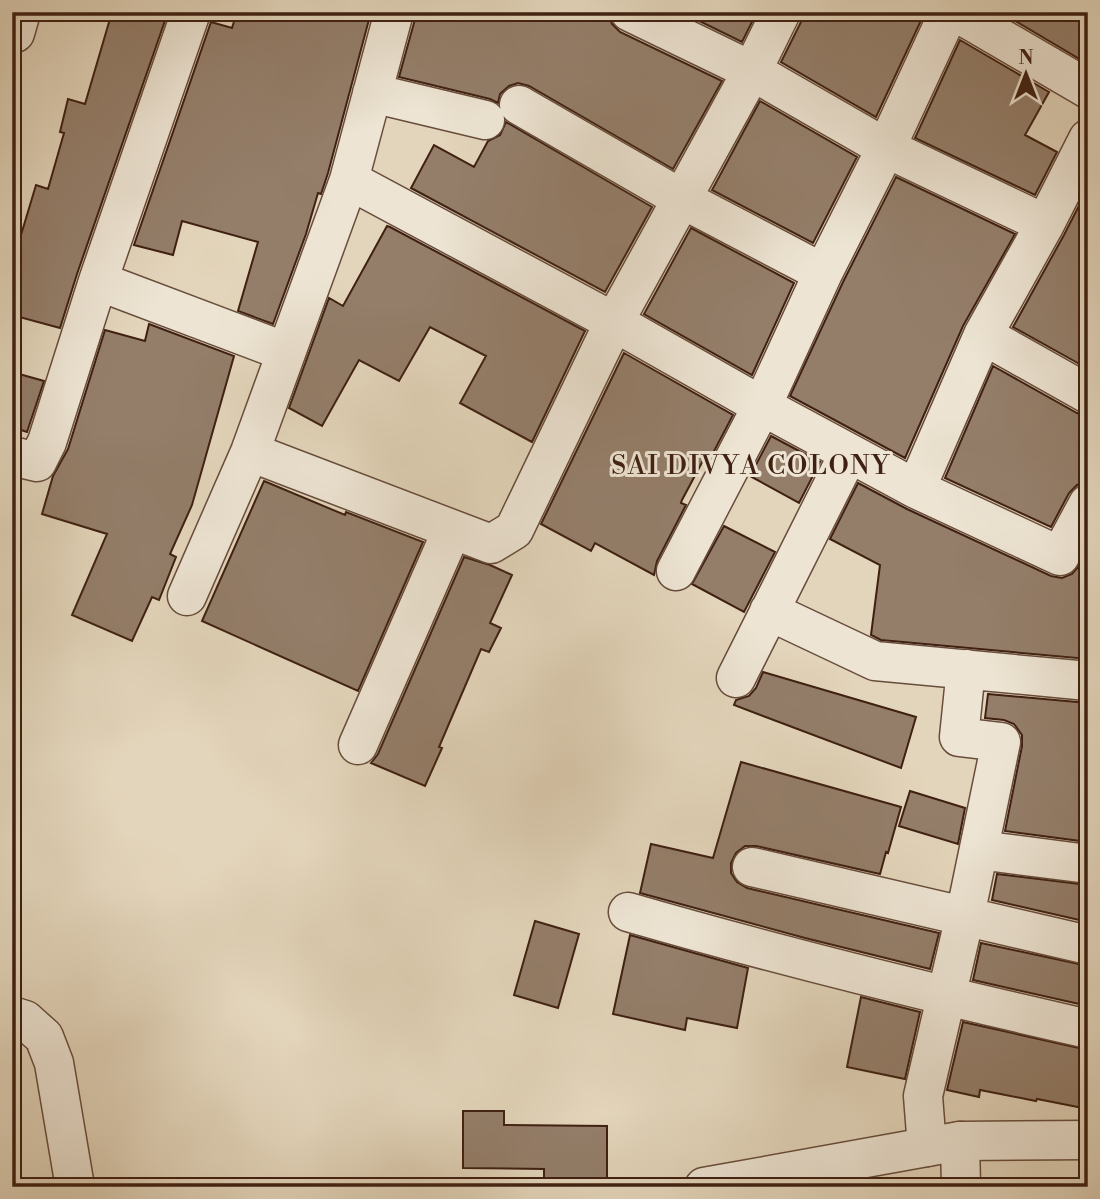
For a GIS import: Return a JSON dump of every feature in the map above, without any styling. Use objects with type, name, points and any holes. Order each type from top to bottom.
[{"type":"street","points":[[12,457],[37,462],[47,442],[98,281],[191,12]]},
{"type":"street","points":[[187,596],[250,452],[349,180],[394,12]]},
{"type":"street","points":[[630,12],[752,71],[886,148],[1045,223]]},
{"type":"street","points":[[250,452],[491,544],[514,530],[614,322],[752,71],[781,12]]},
{"type":"street","points":[[676,570],[762,406],[949,12]]},
{"type":"street","points":[[956,12],[1088,89]]},
{"type":"street","points":[[372,93],[485,120]]},
{"type":"street","points":[[519,105],[682,199],[823,273]]},
{"type":"street","points":[[916,489],[983,335],[1088,139]]},
{"type":"street","points":[[349,180],[614,322],[916,489],[1060,556],[1088,504]]},
{"type":"street","points":[[98,281],[286,352]]},
{"type":"street","points":[[983,335],[1088,394]]},
{"type":"street","points":[[736,678],[849,453]]},
{"type":"street","points":[[358,745],[452,530]]},
{"type":"street","points":[[769,611],[875,661],[1088,681]]},
{"type":"street","points":[[961,1187],[923,1096],[965,916],[1001,742],[959,737],[966,669]]},
{"type":"street","points":[[979,850],[1088,864]]},
{"type":"street","points":[[752,867],[1088,945]]},
{"type":"street","points":[[628,912],[724,940],[947,997],[1088,1029]]},
{"type":"street","points":[[12,1016],[25,1020],[44,1037],[54,1063],[75,1187]]},
{"type":"street","points":[[704,1187],[787,1180],[944,1144],[1088,1140]]},
{"type":"building","points":[[112,12],[168,12],[60,328],[12,315],[12,265],[36,185],[48,189],[64,133],[60,132],[68,99],[85,104]]},
{"type":"building","points":[[237,12],[371,12],[328,173],[321,194],[318,193],[273,324],[238,311],[258,242],[182,221],[173,255],[134,245],[211,22],[232,28]]},
{"type":"building","points":[[417,12],[608,12],[612,24],[620,32],[722,81],[673,169],[529,86],[518,83],[509,86],[500,94],[498,103],[399,77]]},
{"type":"building","points":[[681,12],[757,12],[742,42]]},
{"type":"building","points":[[803,12],[925,12],[876,117],[781,62],[801,22]]},
{"type":"building","points":[[1000,12],[1088,12],[1088,64]]},
{"type":"building","points":[[960,40],[1049,92],[1025,135],[1057,152],[1035,195],[915,138]]},
{"type":"building","points":[[760,101],[857,157],[813,243],[712,190]]},
{"type":"building","points":[[506,122],[652,207],[605,292],[411,188],[434,145],[474,167],[488,141],[500,135]]},
{"type":"building","points":[[896,177],[1015,234],[963,326],[905,458],[790,396]]},
{"type":"building","points":[[1088,188],[1088,362],[1085,367],[1013,327]]},
{"type":"building","points":[[387,226],[585,331],[532,442],[460,403],[486,356],[430,327],[399,381],[359,360],[322,426],[289,408],[329,298],[343,306]]},
{"type":"building","points":[[691,228],[794,283],[752,375],[644,314]]},
{"type":"building","points":[[149,324],[234,356],[192,505],[170,554],[176,557],[159,600],[152,597],[132,641],[72,615],[107,534],[42,514],[53,476],[68,449],[105,330],[145,341]]},
{"type":"building","points":[[624,353],[733,415],[712,455],[707,453],[682,500],[681,503],[686,505],[657,561],[654,575],[595,543],[591,551],[541,524]]},
{"type":"building","points":[[993,366],[1077,413],[1088,416],[1088,482],[1077,485],[1069,493],[1051,527],[945,478]]},
{"type":"building","points":[[12,372],[44,381],[27,432],[12,427]]},
{"type":"building","points":[[771,436],[820,462],[799,503],[750,476]]},
{"type":"building","points":[[264,481],[345,515],[346,512],[423,542],[358,691],[202,621]]},
{"type":"building","points":[[858,483],[907,509],[1051,576],[1062,578],[1072,574],[1088,551],[1088,659],[881,640],[871,635],[880,565],[830,539]]},
{"type":"building","points":[[724,526],[775,552],[744,612],[692,584]]},
{"type":"building","points":[[464,557],[512,575],[490,623],[501,628],[489,652],[481,649],[425,786],[371,763],[378,754]]},
{"type":"building","points":[[763,672],[916,717],[901,768],[734,705],[736,700],[749,696]]},
{"type":"building","points":[[988,694],[1088,703],[1088,842],[1005,831],[1022,735],[1014,724],[985,718]]},
{"type":"building","points":[[741,762],[901,807],[880,874],[756,846],[745,846],[736,853],[731,863],[731,873],[737,882],[747,888],[939,933],[930,969],[640,893],[651,844],[713,858]]},
{"type":"building","points":[[910,791],[965,808],[958,844],[899,826]]},
{"type":"building","points":[[997,874],[1088,885],[1088,922],[992,900]]},
{"type":"building","points":[[535,921],[579,934],[558,1008],[514,995]]},
{"type":"building","points":[[630,935],[748,968],[737,1028],[687,1018],[685,1030],[613,1014]]},
{"type":"building","points":[[981,943],[1088,966],[1088,1006],[973,980]]},
{"type":"building","points":[[861,997],[920,1012],[905,1079],[847,1067]]},
{"type":"building","points":[[963,1022],[1088,1050],[1088,1109],[980,1090],[979,1097],[947,1090]]},
{"type":"building","points":[[463,1111],[504,1111],[504,1125],[607,1126],[607,1185],[544,1185],[544,1169],[463,1168]]},
{"type":"district","name":"SAI DIVYA COLONY","points":[[751,465]]}]
